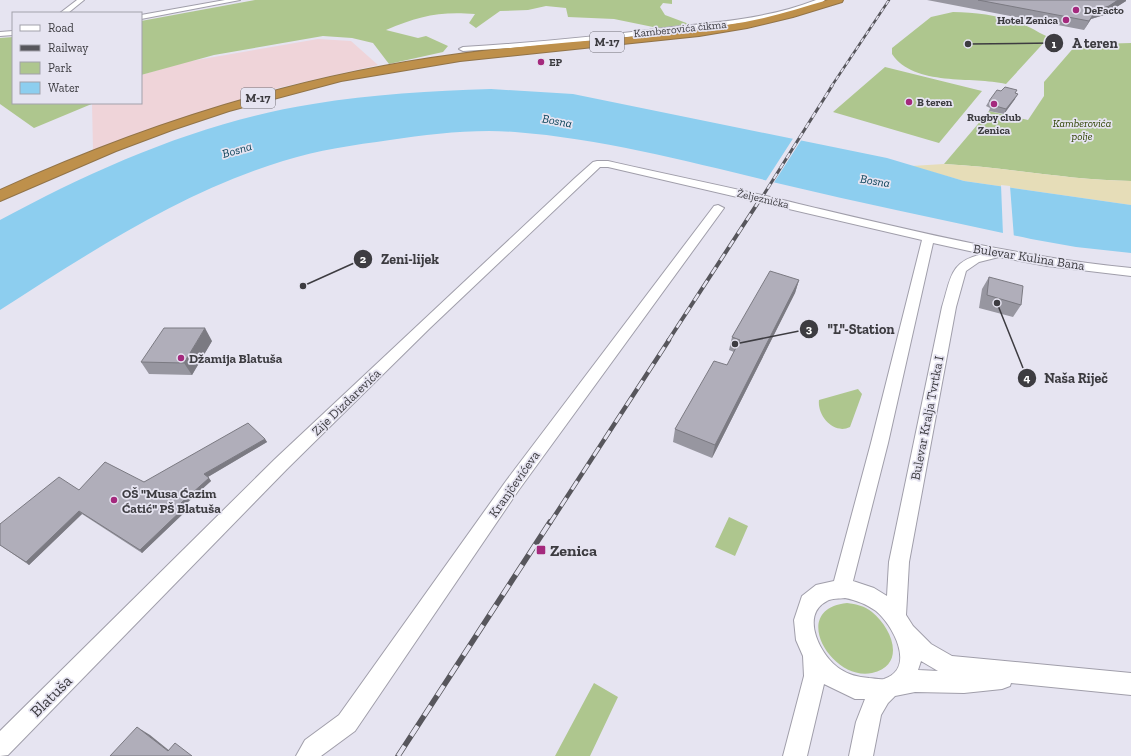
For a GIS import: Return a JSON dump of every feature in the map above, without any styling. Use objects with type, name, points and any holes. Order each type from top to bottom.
[{"type":"highway","name":"M-17","points":[[0,196],[104,151],[158,130],[241,103],[325,81],[393,67],[462,57],[672,35],[732,27],[796,14],[838,0]]},
{"type":"street","points":[[65,12],[81,0]]},
{"type":"street","points":[[142,17],[237,0]]},
{"type":"street","name":"Kamberovića čikma","points":[[463,49],[595,38],[741,22],[806,6],[822,0]]},
{"type":"street","points":[[793,2],[806,6]]},
{"type":"street","points":[[0,34],[12,33]]},
{"type":"street","name":"Željeznička","points":[[597,164],[608,164],[798,207],[928,239]]},
{"type":"street","name":"Zije Dizdarevića","points":[[101,645],[161,587],[282,464],[425,325],[597,164]]},
{"type":"street","name":"Kranjčevićeva","points":[[308,756],[313,748],[347,724],[512,486],[718,208]]},
{"type":"street","points":[[842,589],[852,542],[872,472],[912,296],[928,239]]},
{"type":"street","name":"Bulevar Kulina Bana","points":[[928,239],[1006,254],[1131,272]]},
{"type":"street","points":[[944,243],[956,250],[960,268],[975,258],[1006,254]]},
{"type":"street","name":"Bulevar Kralja Tvrtka I","points":[[861,756],[874,705],[890,687],[906,674],[910,661],[910,645],[901,626],[899,562],[949,306],[960,268]]},
{"type":"street","points":[[795,756],[815,676],[812,656],[806,642],[803,628],[804,615],[809,604],[818,596],[829,591],[842,589],[857,592],[882,604],[924,651],[950,666],[1131,684]]},
{"type":"street","name":"Blatuša","points":[[0,747],[101,645]]},
{"type":"street","points":[[812,656],[823,669],[837,681],[853,688],[869,691],[916,681],[964,682],[1026,674]]},
{"type":"shaded area","points":[[318,39],[351,41],[378,65],[278,88],[93,150],[92,104],[142,104],[142,75],[185,62]]},
{"type":"green space","points":[[255,0],[672,0],[672,4],[663,3],[660,7],[665,15],[689,24],[658,28],[614,19],[568,17],[566,8],[546,6],[528,10],[500,11],[476,28],[469,23],[475,14],[440,14],[408,21],[386,30],[418,38],[426,36],[448,46],[443,52],[389,64],[373,43],[352,38],[323,36],[214,55],[142,75],[142,21]]},
{"type":"green space","points":[[953,12],[980,14],[1007,19],[1027,26],[1049,37],[1006,84],[929,76],[914,71],[902,64],[892,54],[892,48],[931,17]]},
{"type":"green space","points":[[12,37],[12,104],[92,104],[34,128],[0,104],[0,38]]},
{"type":"green space","name":"Kamberovića polje","points":[[1131,43],[1131,181],[1084,178],[944,164],[989,111],[1028,120],[1044,96],[1044,82],[1076,45],[1088,46],[1096,44]]},
{"type":"green space","name":"B teren","points":[[885,67],[982,91],[939,143],[833,112]]},
{"type":"green space","points":[[858,389],[862,394],[850,427],[844,429],[838,428],[833,426],[824,418],[819,406],[819,400]]},
{"type":"green space","points":[[729,517],[748,526],[735,556],[715,547]]},
{"type":"green space","points":[[847,603],[869,610],[879,619],[890,636],[893,646],[893,654],[890,662],[883,669],[872,673],[857,673],[843,667],[831,656],[822,644],[818,630],[820,618],[829,608]]},
{"type":"green space","points":[[594,683],[618,697],[590,756],[555,756]]},
{"type":"sand","points":[[944,164],[1084,178],[1131,181],[1131,205],[964,181],[911,166]]},
{"type":"water","name":"Bosna","points":[[491,89],[573,94],[887,158],[964,181],[1131,205],[1131,253],[1076,247],[1031,239],[616,146],[549,135],[499,131],[468,132],[421,136],[336,148],[296,157],[245,174],[208,189],[137,226],[67,267],[0,310],[0,220],[37,200],[113,164],[191,134],[272,112],[313,104],[380,95]]},
{"type":"pier","points":[[794,137],[802,139],[773,184],[765,182]]},
{"type":"pier","points":[[1001,185],[1010,186],[1014,238],[1003,235]]},
{"type":"building","points":[[978,0],[1118,0],[1109,6],[1096,10],[1089,21]]},
{"type":"building","points":[[1005,87],[1017,90],[1015,93],[1018,94],[1006,109],[992,105],[994,102],[989,101],[997,90],[1001,91]]},
{"type":"building","points":[[770,271],[799,280],[715,445],[675,429],[714,361],[727,365],[740,340],[732,337]]},
{"type":"building","points":[[989,277],[1023,286],[1021,305],[987,295]]},
{"type":"building","points":[[164,328],[205,328],[184,363],[141,362]]},
{"type":"building","name":"OŠ \"Musa Ćazim Ćatić\" PŠ Blatuša","points":[[248,423],[265,439],[204,474],[209,478],[181,503],[185,507],[140,550],[79,511],[26,562],[0,545],[0,524],[59,477],[79,490],[105,462],[144,482]]},
{"type":"building","points":[[137,727],[168,751],[175,743],[192,756],[110,756]]},
{"type":"railway","points":[[831,87],[889,0]]},
{"type":"railway","points":[[761,199],[832,86]]},
{"type":"railway","points":[[668,341],[761,198]]},
{"type":"railway","points":[[550,523],[669,340]]},
{"type":"railway","points":[[398,756],[550,522]]},
{"type":"place","name":"DeFacto","points":[[1076,10]]},
{"type":"place","name":"Hotel Zenica","points":[[1066,20]]},
{"type":"place","name":"A teren","points":[[968,44]]},
{"type":"place","name":"EP","points":[[541,62]]},
{"type":"place","name":"B teren","points":[[909,102]]},
{"type":"place","name":"Rugby club Zenica","points":[[994,104]]},
{"type":"place","name":"Zeni-lijek","points":[[303,286]]},
{"type":"place","name":"Naša Riječ","points":[[997,303]]},
{"type":"place","name":"\"L\"-Station","points":[[735,344]]},
{"type":"place","name":"Džamija Blatuša","points":[[181,358]]},
{"type":"place","name":"OŠ \"Musa Ćazim Ćatić\" PŠ Blatuša","points":[[114,500]]},
{"type":"place","name":"Zenica","points":[[541,550]]}]
